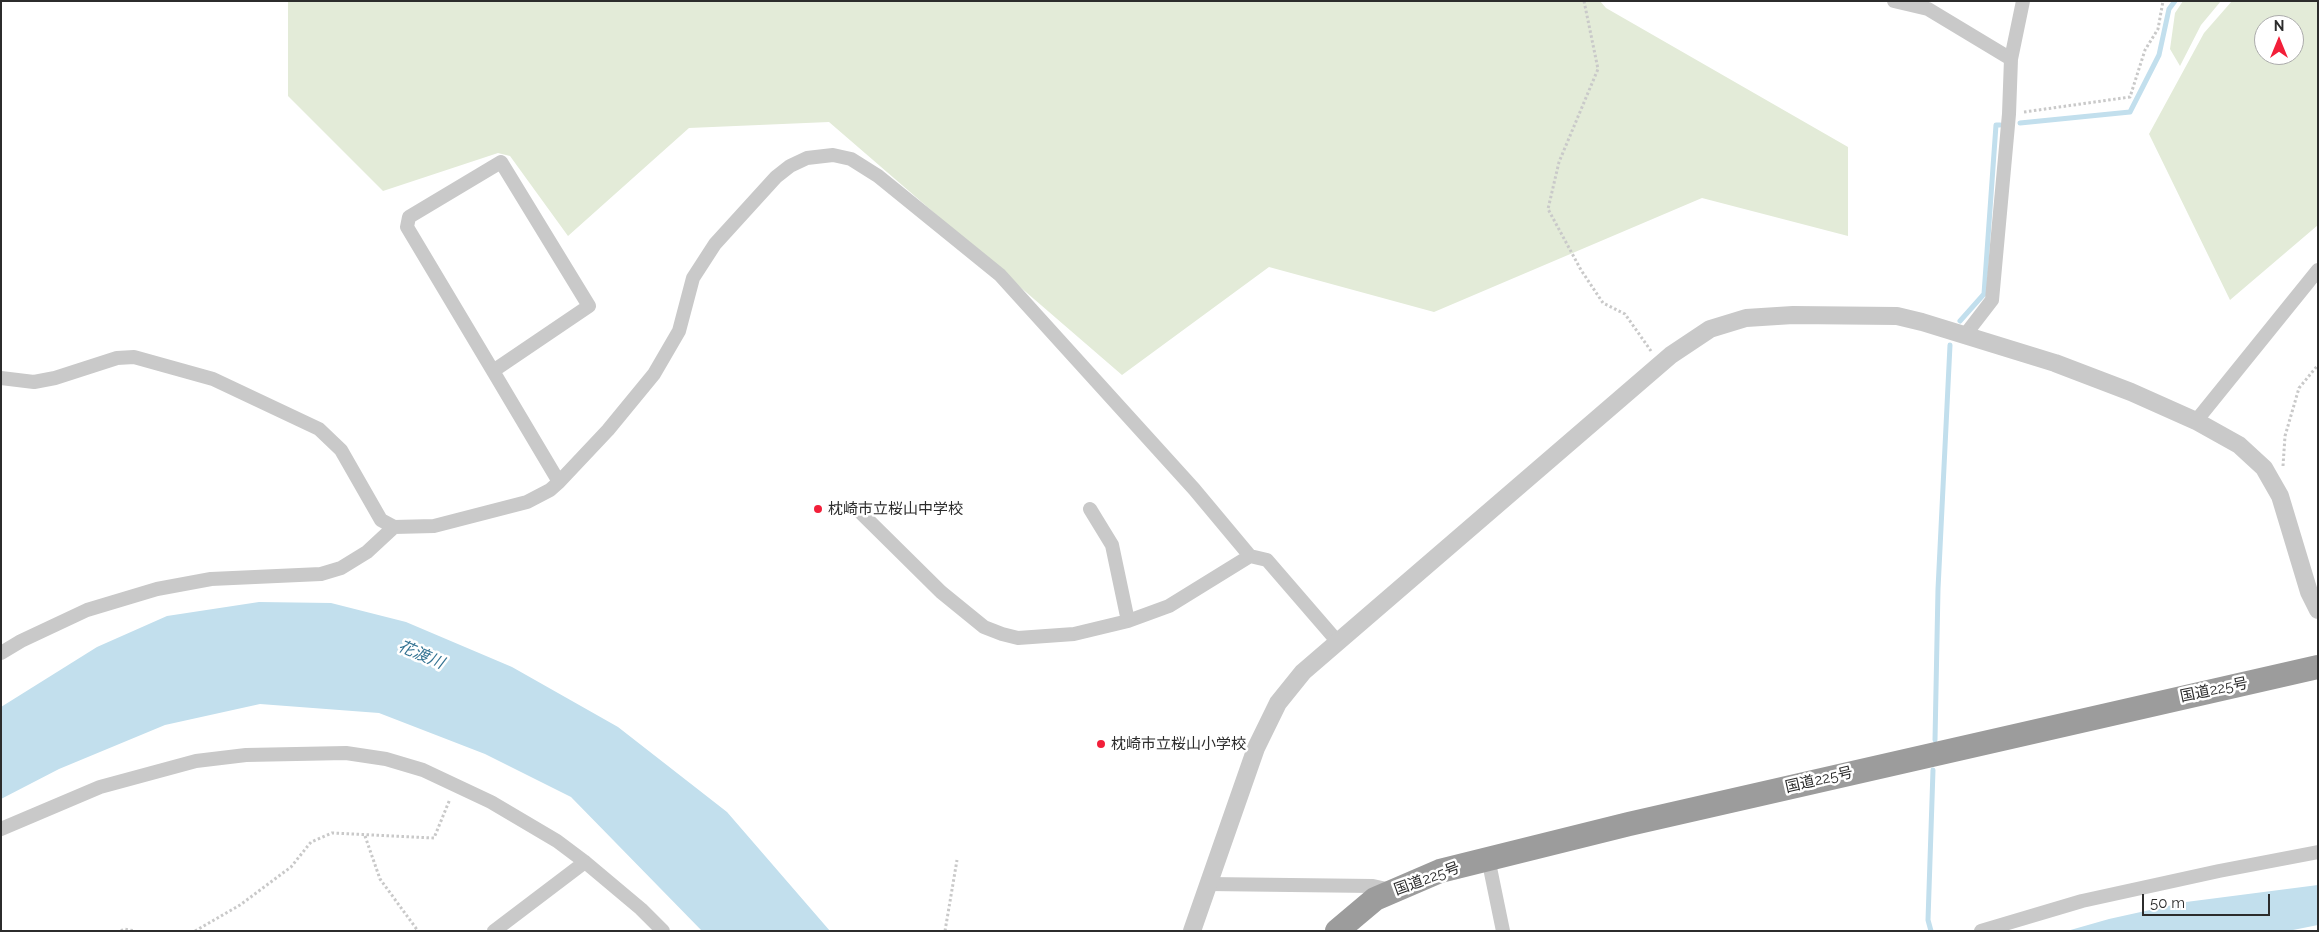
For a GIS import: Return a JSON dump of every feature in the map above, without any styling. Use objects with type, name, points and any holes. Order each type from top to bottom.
[{"type":"highway","name":"国道225号","points":[[1337,931],[1375,899],[1440,871],[1488,858],[1849,773],[2318,667]]},
{"type":"street","points":[[1894,1],[1928,9],[2011,59]]},
{"type":"street","points":[[1964,335],[1992,300],[2009,114],[2011,59],[2023,1]]},
{"type":"street","points":[[1,378],[34,382],[55,378],[117,358],[134,357],[213,379],[319,429],[341,450],[381,520],[394,527],[434,526],[526,502],[550,490],[608,430],[654,374],[679,331],[693,278],[715,244],[776,177],[790,166],[807,158],[832,156],[852,159],[878,176],[1000,275],[1194,488],[1250,556],[1267,560],[1337,641]]},
{"type":"street","points":[[493,371],[589,306],[501,162],[409,216],[407,227],[559,482]]},
{"type":"street","points":[[2196,421],[2318,270]]},
{"type":"street","points":[[1192,931],[1256,748],[1278,703],[1303,672],[1661,364],[1710,329],[1746,318],[1793,315],[1896,316],[2055,363],[2131,392],[2196,421],[2239,445],[2264,468],[2280,496],[2309,592],[2318,610]]},
{"type":"street","points":[[856,508],[941,592],[984,627],[1018,638],[1074,634],[1128,621],[1169,606],[1250,556]]},
{"type":"street","points":[[1090,509],[1112,544],[1128,621]]},
{"type":"street","points":[[1,653],[20,641],[87,610],[157,589],[211,579],[321,574],[341,568],[367,552],[394,527]]},
{"type":"street","points":[[1,829],[100,787],[196,761],[246,755],[346,753],[386,760],[423,770],[456,784],[525,821],[585,862],[641,909],[663,931]]},
{"type":"street","points":[[1981,931],[2082,900],[2318,852]]},
{"type":"street","points":[[1488,858],[1503,931]]},
{"type":"street","points":[[494,931],[585,862]]},
{"type":"street","points":[[1208,884],[1373,886],[1394,890]]},
{"type":"path","points":[[1584,1],[1598,69],[1560,162],[1548,210],[1581,270],[1603,303],[1625,314],[1661,364]]},
{"type":"path","points":[[2009,114],[2130,97],[2145,50],[2158,29],[2163,1]]},
{"type":"path","points":[[2280,496],[2285,436],[2299,388],[2318,365]]},
{"type":"path","points":[[195,931],[240,905],[291,867],[311,842],[332,833],[434,838],[456,784]]},
{"type":"path","points":[[365,836],[380,879],[418,931]]},
{"type":"path","points":[[945,931],[957,860]]},
{"type":"path","points":[[121,931],[124,928],[135,931]]},
{"type":"green space","points":[[288,1],[1600,1],[1606,8],[1848,147],[1848,236],[1702,198],[1434,312],[1269,267],[1122,375],[829,122],[689,128],[568,236],[510,156],[498,153],[383,191],[288,96]]},
{"type":"green space","points":[[2183,1],[2221,1],[2201,25],[2180,66],[2170,49],[2175,13]]},
{"type":"green space","points":[[2232,1],[2318,1],[2318,225],[2230,300],[2149,134],[2204,33]]},
{"type":"water","name":"花渡川","points":[[259,602],[331,603],[406,622],[512,667],[618,727],[727,812],[830,931],[702,931],[571,797],[485,754],[379,713],[260,704],[165,725],[59,769],[1,799],[1,707],[97,647],[167,616]]},
{"type":"water","points":[[2318,885],[2318,925],[2288,931],[2067,931],[2109,919],[2186,902]]},
{"type":"waterway","points":[[2020,123],[2130,112],[2159,55],[2169,9],[2175,1]]},
{"type":"waterway","points":[[1960,321],[1984,294],[1996,125],[2000,125]]},
{"type":"waterway","points":[[1935,740],[1938,589],[1950,345]]},
{"type":"waterway","points":[[1931,931],[1928,920],[1933,770]]},
{"type":"place","name":"枕崎市立桜山中学校","points":[[818,509]]},
{"type":"place","name":"枕崎市立桜山小学校","points":[[1101,744]]}]
